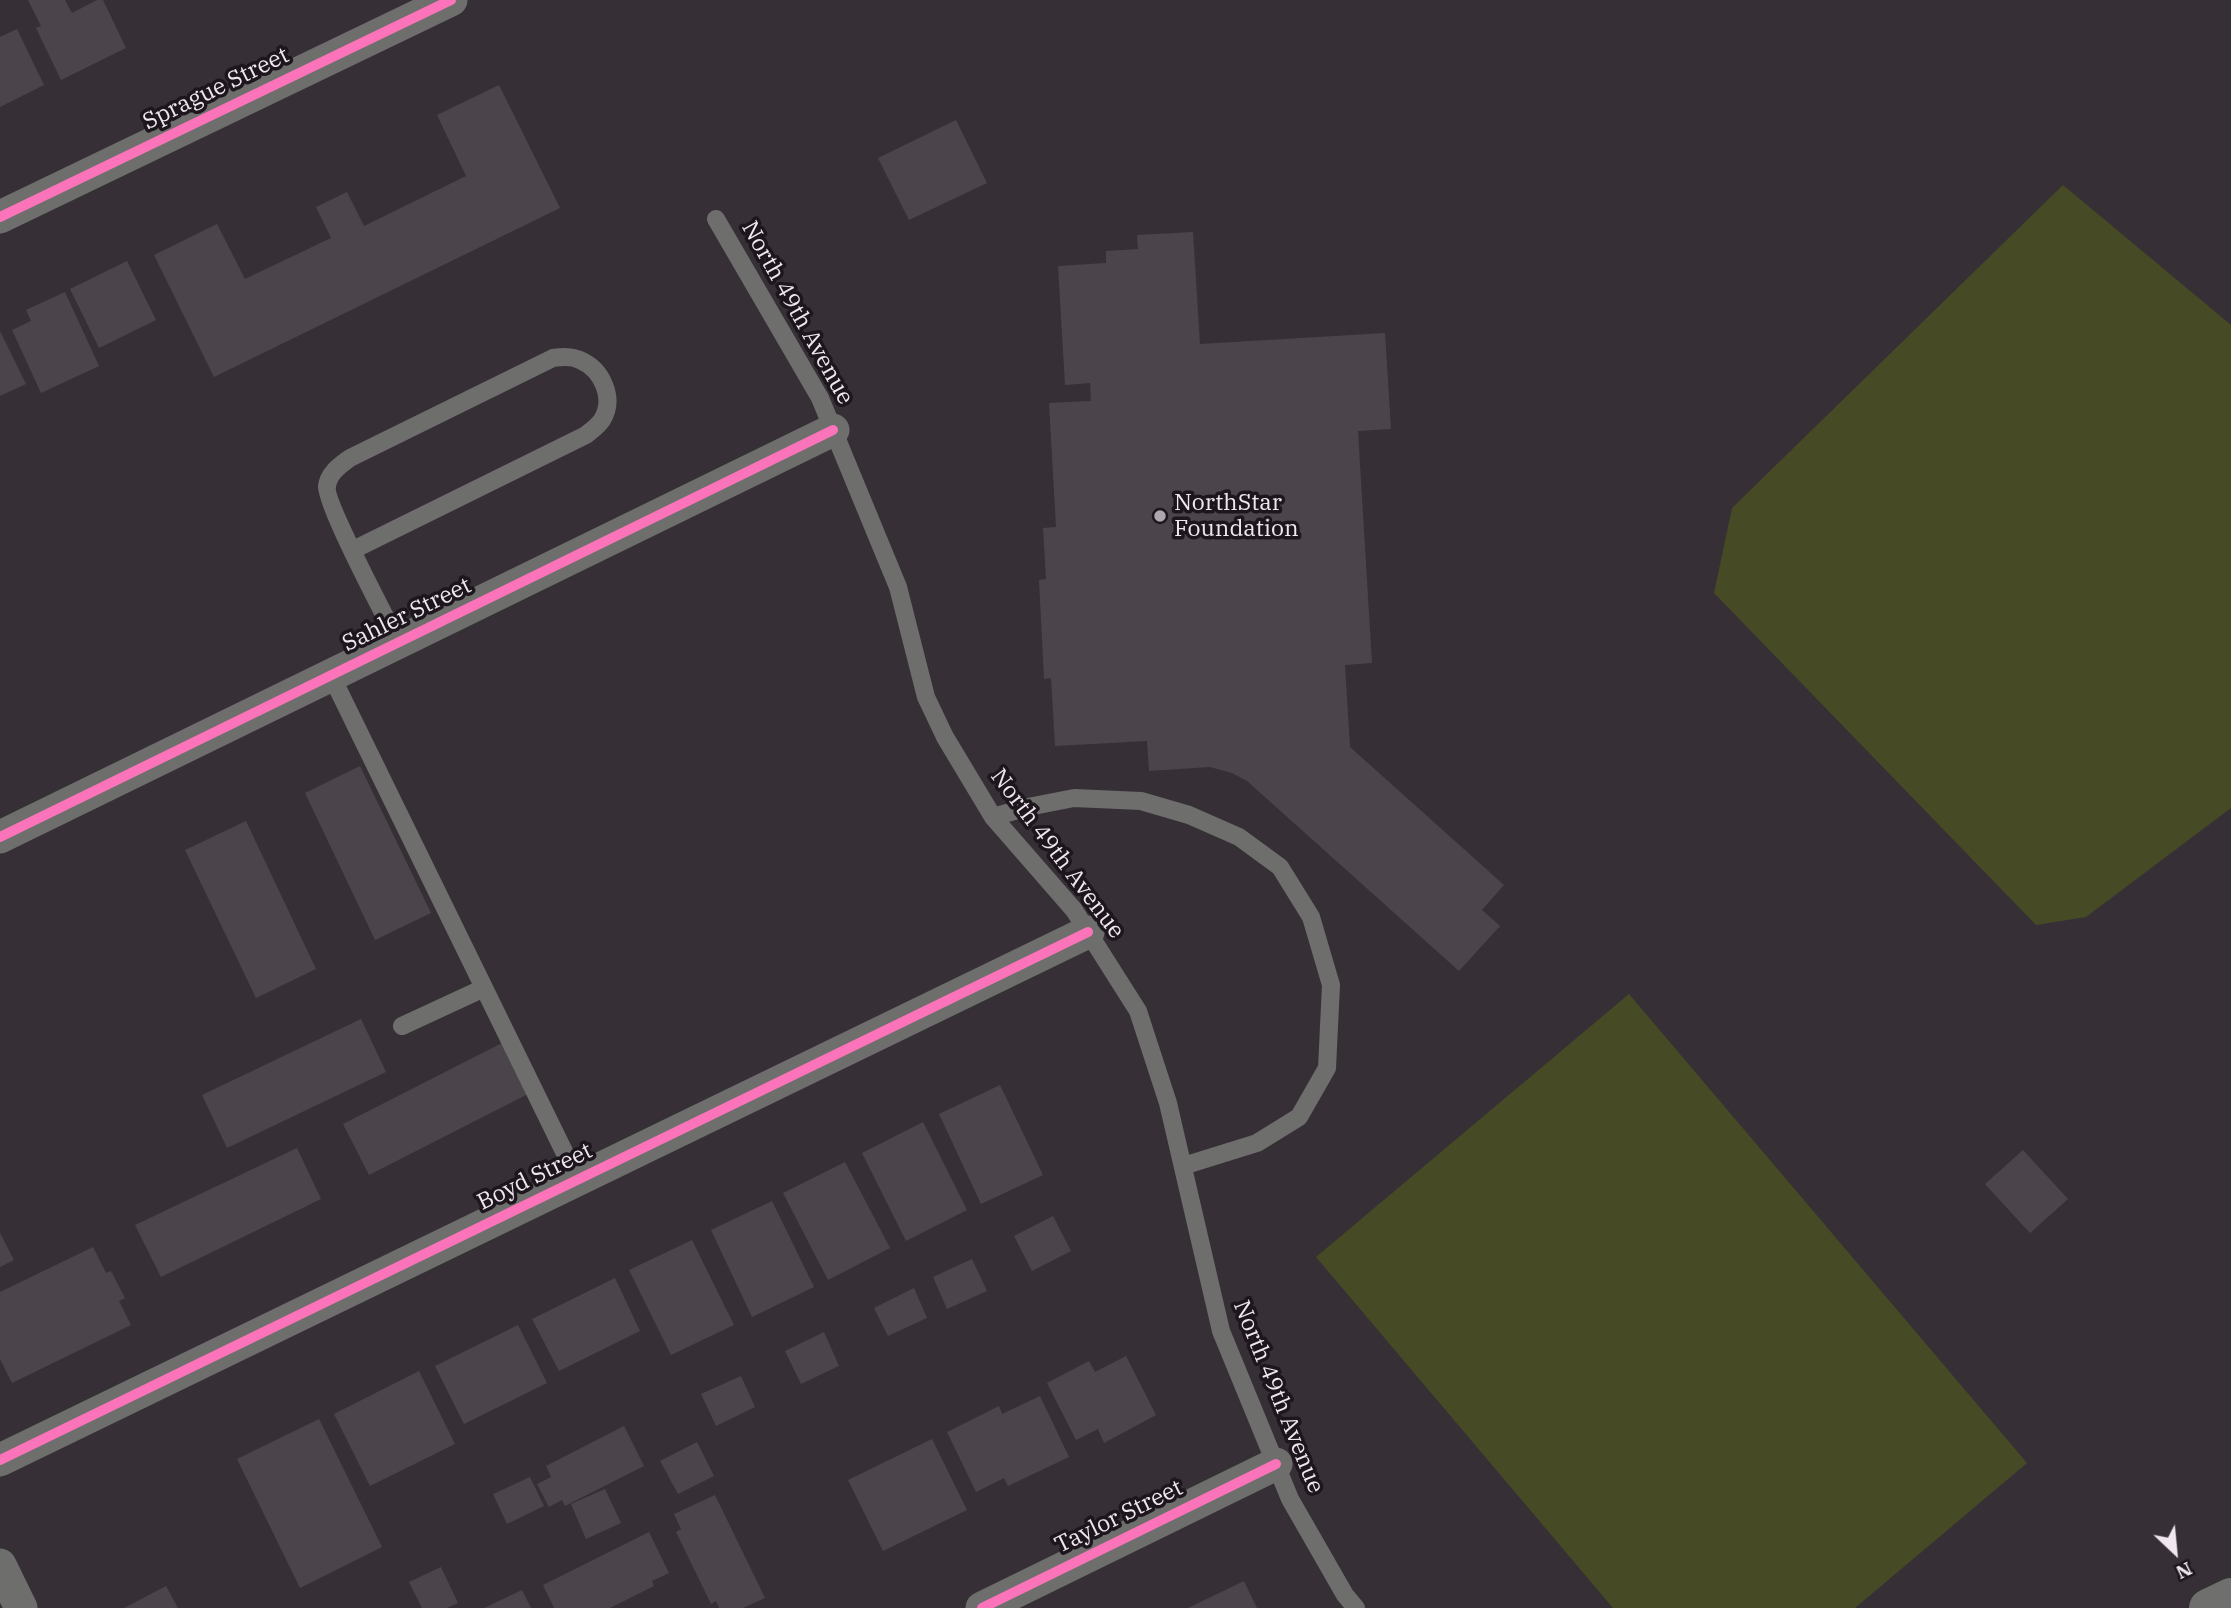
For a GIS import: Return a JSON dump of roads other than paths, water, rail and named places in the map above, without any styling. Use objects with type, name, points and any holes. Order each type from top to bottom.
[{"type":"main road","points":[[2208,1608],[2231,1597]]},
{"type":"street","name":"Sprague Street","points":[[0,217],[451,0]]},
{"type":"street","name":"Sahler Street","points":[[0,837],[833,430]]},
{"type":"street","name":"Boyd Street","points":[[0,1460],[1088,932]]},
{"type":"street","name":"Taylor Street","points":[[982,1608],[1276,1464]]},
{"type":"street","points":[[0,1565],[21,1608]]},
{"type":"lane","name":"North 49th Avenue","points":[[716,219],[820,398],[898,587],[926,696],[945,737],[993,817],[1074,910],[1138,1011],[1168,1103],[1221,1331],[1290,1499],[1356,1608]]},
{"type":"lane","points":[[353,550],[586,435],[601,422],[607,408],[608,393],[602,380],[581,360],[553,358],[350,458],[335,470],[326,487],[327,496],[353,550],[398,642]]},
{"type":"lane","points":[[331,675],[578,1180]]},
{"type":"lane","points":[[993,817],[1074,798],[1141,801],[1189,815],[1239,836],[1280,867],[1311,917],[1331,985],[1326,1068],[1299,1117],[1257,1143],[1182,1166]]},
{"type":"lane","points":[[402,1026],[484,988]]},
{"type":"place","name":"NorthStar Foundation","points":[[1160,516]]}]
